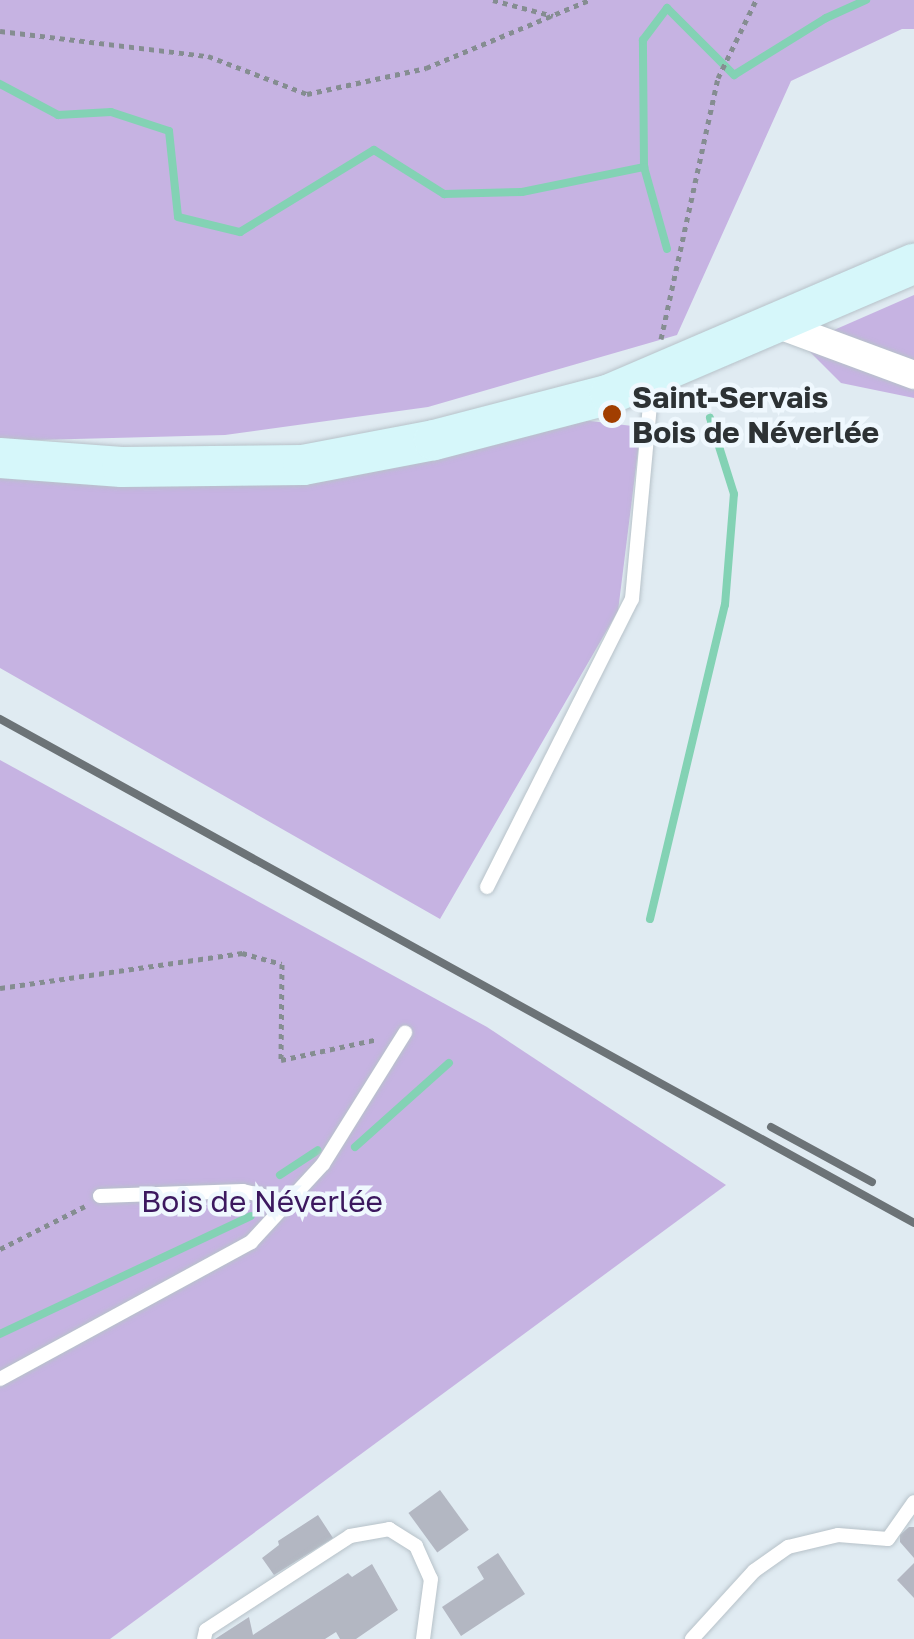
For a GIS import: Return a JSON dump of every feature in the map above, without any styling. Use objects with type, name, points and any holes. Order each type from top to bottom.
[{"type":"main road","points":[[0,458],[122,468],[304,465],[546,414],[779,325],[914,264]]},
{"type":"street","points":[[779,325],[914,375]]},
{"type":"lane","points":[[487,887],[632,599],[653,376]]},
{"type":"lane","points":[[0,1379],[251,1242],[323,1164],[406,1033]]},
{"type":"lane","points":[[100,1196],[243,1191],[285,1201]]},
{"type":"lane","points":[[692,1639],[754,1571],[788,1546],[838,1534],[888,1539],[914,1502]]},
{"type":"lane","points":[[204,1639],[206,1630],[350,1536],[389,1529],[416,1546],[431,1579],[423,1639]]},
{"type":"path","points":[[493,0],[554,16]]},
{"type":"path","points":[[0,30],[208,56],[307,94],[426,68],[589,0]]},
{"type":"path","points":[[653,376],[718,78],[756,0]]},
{"type":"path","points":[[0,988],[242,952],[282,964],[281,1060],[406,1033]]},
{"type":"path","points":[[0,1249],[66,1219],[100,1196]]},
{"type":"green space","points":[[0,0],[914,0],[914,29],[902,29],[791,81],[677,335],[428,407],[225,435],[0,441]]},
{"type":"green space","points":[[914,295],[914,398],[841,383],[802,344]]},
{"type":"green space","points":[[565,418],[641,427],[618,611],[440,919],[0,668],[0,466],[47,473]]},
{"type":"green space","name":"Bois de Néverlée","points":[[0,760],[487,1027],[726,1185],[110,1639],[0,1639]]},
{"type":"building","points":[[440,1490],[469,1530],[437,1553],[408,1513]]},
{"type":"building","points":[[318,1515],[333,1538],[274,1575],[262,1558],[279,1545],[278,1541]]},
{"type":"building","points":[[914,1527],[914,1558],[900,1542],[900,1535]]},
{"type":"building","points":[[498,1553],[525,1594],[461,1636],[442,1607],[484,1579],[477,1567]]},
{"type":"building","points":[[914,1563],[914,1598],[897,1580]]},
{"type":"building","points":[[372,1564],[398,1610],[356,1639],[340,1639],[336,1632],[325,1639],[215,1639],[249,1617],[253,1635],[348,1573],[352,1577]]},
{"type":"waterway","points":[[0,84],[58,115],[111,112],[169,131],[178,217],[240,232],[374,150],[444,194],[522,192],[644,167],[643,40],[667,8],[734,75],[826,18],[866,0]]},
{"type":"waterway","points":[[644,167],[667,249]]},
{"type":"waterway","points":[[650,919],[725,605],[734,494],[710,418]]},
{"type":"waterway","points":[[355,1147],[449,1063]]},
{"type":"waterway","points":[[280,1175],[318,1150]]},
{"type":"waterway","points":[[0,1334],[251,1216]]},
{"type":"railway","points":[[0,719],[914,1223]]},
{"type":"railway","points":[[771,1127],[872,1182]]},
{"type":"place","name":"Saint-Servais Bois de Néverlée","points":[[612,414]]}]
